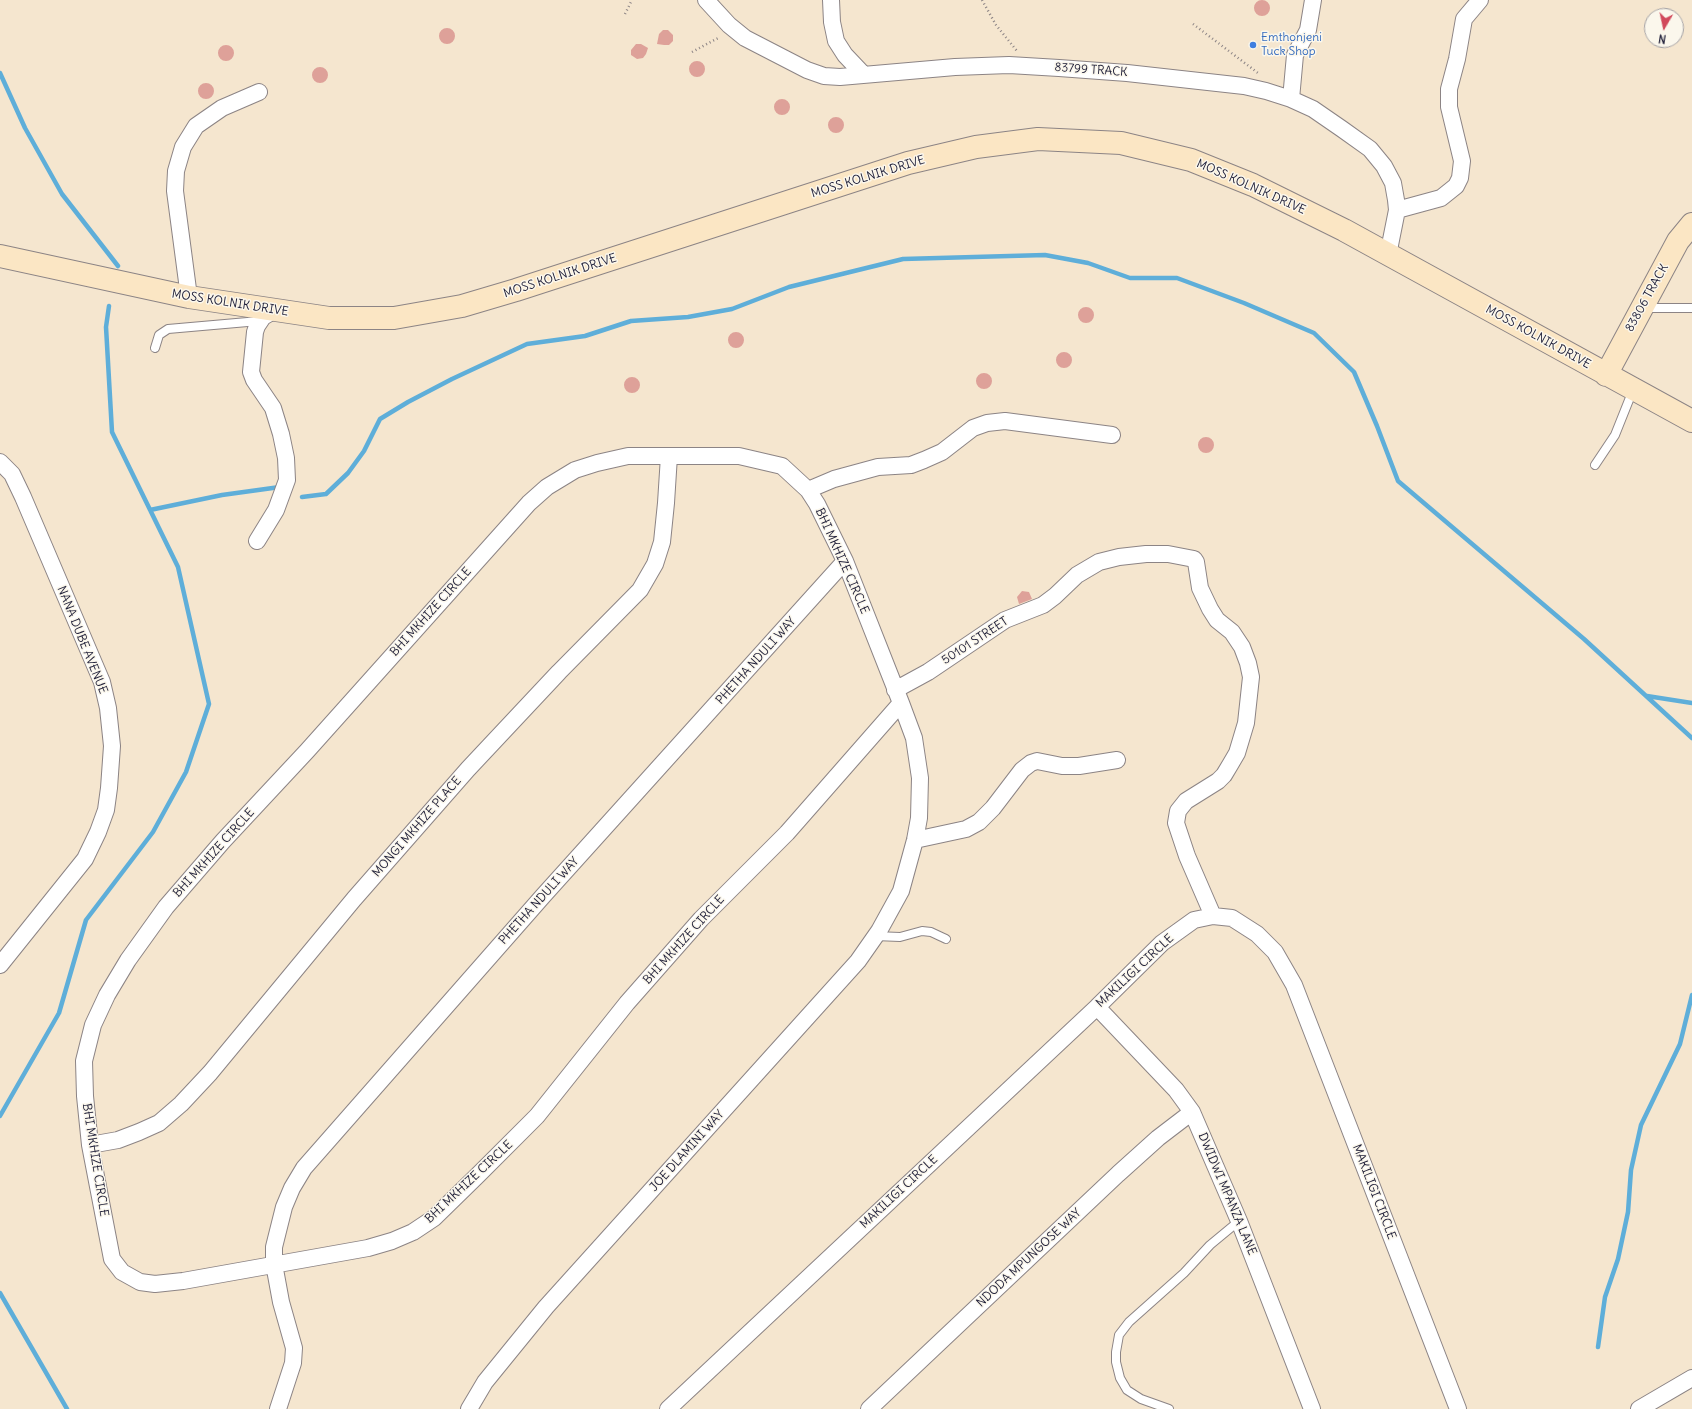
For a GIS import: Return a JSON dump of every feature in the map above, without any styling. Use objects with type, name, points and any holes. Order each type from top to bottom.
[{"type":"main road","name":"MOSS KOLNIK DRIVE","points":[[0,256],[267,315],[329,318],[394,318],[462,306],[523,288],[908,163],[976,147],[1038,139],[1121,142],[1191,160],[1253,185],[1344,230],[1692,421]]},
{"type":"main road","name":"83806 TRACK","points":[[1606,375],[1678,241],[1692,224]]},
{"type":"street","name":"83799 TRACK","points":[[706,0],[734,29],[745,38],[812,72],[824,76],[840,77],[955,66],[1030,66],[1127,73],[1216,83],[1266,91],[1291,99],[1313,109],[1370,150],[1384,166],[1393,183],[1397,210],[1388,255]]},
{"type":"street","points":[[831,0],[832,22],[836,41],[845,55],[862,74]]},
{"type":"street","points":[[1291,99],[1295,55],[1308,30],[1313,0]]},
{"type":"street","points":[[1397,210],[1441,198],[1456,186],[1460,178],[1462,161],[1449,107],[1449,89],[1457,59],[1464,18],[1480,0]]},
{"type":"street","points":[[189,297],[175,191],[176,171],[183,147],[196,126],[222,108],[259,92]]},
{"type":"street","points":[[257,542],[276,510],[286,480],[286,458],[281,434],[273,408],[254,380],[252,372],[255,332],[267,315]]},
{"type":"street","points":[[808,490],[834,478],[878,466],[911,465],[942,452],[973,428],[987,423],[1005,421],[1112,435]]},
{"type":"street","name":"BHI MKHIZE CIRCLE","points":[[898,696],[787,833],[701,919],[627,1003],[537,1116],[434,1218],[413,1232],[392,1241],[368,1248],[183,1281],[155,1284],[140,1282],[122,1272],[112,1259],[90,1145],[85,1096],[84,1061],[93,1025],[107,995],[128,960],[166,907],[223,841],[307,751],[529,503],[547,487],[574,470],[597,462],[628,456],[739,456],[782,466],[808,490],[817,504],[845,561],[898,696],[914,738],[920,778],[920,818],[901,891]]},
{"type":"street","name":"MONGI MKHIZE PLACE","points":[[90,1145],[118,1140],[159,1123],[181,1104],[210,1073],[354,899],[468,769],[640,590],[655,564],[662,542],[669,456]]},
{"type":"street","name":"NANA DUBE AVENUE","points":[[0,462],[12,474],[23,497],[102,682],[108,708],[112,746],[106,810],[98,832],[85,859],[0,965]]},
{"type":"street","name":"50101 STREET","points":[[898,696],[928,672],[1005,620],[1043,604],[1055,596],[1076,575],[1093,565],[1119,557],[1146,554],[1168,554],[1194,559],[1196,562],[1200,588],[1210,609],[1217,620],[1232,632],[1242,647],[1251,677],[1246,723],[1236,753],[1230,765],[1218,781],[1186,801],[1178,811],[1176,823],[1186,856],[1212,916]]},
{"type":"street","name":"PHETHA NDULI WAY","points":[[278,1409],[293,1363],[294,1348],[281,1302],[274,1264],[274,1247],[278,1227],[292,1188],[304,1168],[543,896],[845,561]]},
{"type":"street","points":[[915,840],[966,828],[979,822],[993,808],[1022,770],[1031,763],[1036,762],[1062,766],[1079,766],[1118,760]]},
{"type":"street","name":"JOE DLAMINI WAY","points":[[469,1409],[485,1382],[546,1307],[858,961],[875,936],[901,891]]},
{"type":"street","name":"MAKILIGI CIRCLE","points":[[668,1409],[1097,1008],[1162,943],[1194,920],[1212,916],[1232,918],[1257,934],[1275,952],[1294,985],[1458,1409]]},
{"type":"street","name":"DWIDWI MPANZA LANE","points":[[1097,1008],[1176,1090],[1192,1112],[1239,1221],[1312,1409]]},
{"type":"street","name":"NDODA MPUNGOSE WAY","points":[[869,1409],[1118,1174],[1158,1138],[1192,1112]]},
{"type":"street","points":[[1639,1409],[1692,1378]]},
{"type":"lane","points":[[1641,308],[1692,308]]},
{"type":"lane","points":[[155,348],[159,335],[168,329],[267,315]]},
{"type":"lane","points":[[1595,465],[1614,435],[1633,389]]},
{"type":"lane","points":[[875,936],[900,937],[922,931],[931,932],[946,939]]},
{"type":"lane","points":[[1169,1409],[1141,1399],[1127,1390],[1120,1378],[1116,1362],[1116,1352],[1120,1335],[1129,1322],[1178,1278],[1210,1245],[1239,1221]]},
{"type":"path","points":[[625,14],[632,0]]},
{"type":"path","points":[[982,0],[996,25],[1030,66]]},
{"type":"path","points":[[1193,24],[1262,75]]},
{"type":"path","points":[[692,52],[734,29]]},
{"type":"building","points":[[1262,0],[1269,5],[1270,8],[1265,15],[1262,16],[1255,11],[1254,8],[1259,1]]},
{"type":"building","points":[[447,28],[454,33],[455,36],[450,43],[447,44],[440,39],[439,36],[444,29]]},
{"type":"building","points":[[663,30],[668,30],[673,35],[673,41],[669,45],[657,44],[659,34]]},
{"type":"building","points":[[636,44],[641,44],[648,48],[643,58],[637,59],[631,55],[631,50]]},
{"type":"building","points":[[226,45],[233,50],[234,53],[229,60],[226,61],[219,56],[218,53],[223,46]]},
{"type":"building","points":[[697,61],[704,66],[705,69],[700,76],[697,77],[690,72],[689,69],[694,62]]},
{"type":"building","points":[[320,67],[327,72],[328,75],[323,82],[320,83],[313,78],[312,75],[317,68]]},
{"type":"building","points":[[206,83],[213,88],[214,91],[209,98],[206,99],[199,94],[198,91],[203,84]]},
{"type":"building","points":[[782,99],[789,104],[790,107],[785,114],[782,115],[775,110],[774,107],[779,100]]},
{"type":"building","points":[[836,117],[843,122],[844,125],[839,132],[836,133],[829,128],[828,125],[833,118]]},
{"type":"building","points":[[1086,307],[1093,312],[1094,315],[1089,322],[1086,323],[1079,318],[1078,315],[1083,308]]},
{"type":"building","points":[[736,332],[743,337],[744,340],[739,347],[736,348],[729,343],[728,340],[733,333]]},
{"type":"building","points":[[1064,352],[1071,357],[1072,360],[1067,367],[1064,368],[1057,363],[1056,360],[1061,353]]},
{"type":"building","points":[[984,373],[991,378],[992,381],[987,388],[984,389],[977,384],[976,381],[981,374]]},
{"type":"building","points":[[632,377],[639,382],[640,385],[635,392],[632,393],[625,388],[624,385],[629,378]]},
{"type":"building","points":[[1206,437],[1213,442],[1214,445],[1209,452],[1206,453],[1199,448],[1198,445],[1203,438]]},
{"type":"building","points":[[1022,591],[1029,592],[1032,599],[1019,604],[1017,597]]},
{"type":"waterway","points":[[0,73],[25,128],[62,194],[118,266]]},
{"type":"waterway","points":[[302,497],[326,494],[348,473],[364,451],[380,419],[408,402],[452,379],[527,344],[585,336],[631,321],[688,317],[732,309],[789,287],[903,259],[1045,255],[1088,263],[1130,278],[1177,278],[1244,303],[1314,333],[1354,372],[1398,481],[1584,639],[1692,738]]},
{"type":"waterway","points":[[0,1116],[59,1013],[86,920],[153,832],[186,772],[209,704],[178,567],[112,432],[106,327],[109,306]]},
{"type":"waterway","points":[[150,510],[222,495],[280,487]]},
{"type":"waterway","points":[[1647,696],[1692,703]]},
{"type":"waterway","points":[[1598,1347],[1605,1297],[1618,1259],[1628,1212],[1631,1170],[1641,1125],[1680,1044],[1692,995]]},
{"type":"waterway","points":[[0,1293],[67,1409]]},
{"type":"place","name":"Emthonjeni Tuck Shop","points":[[1253,45]]}]
